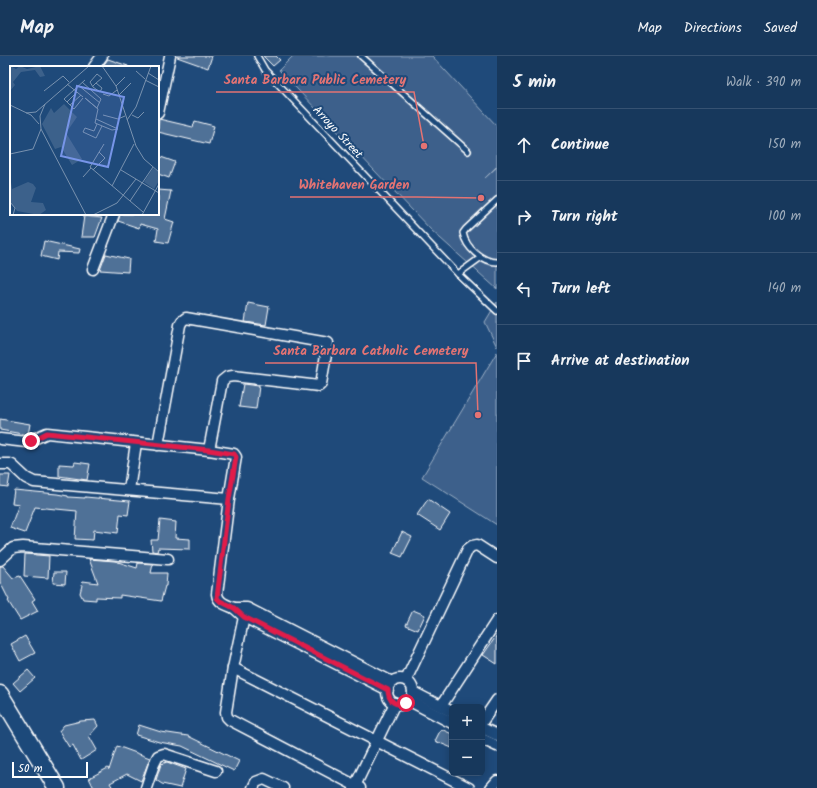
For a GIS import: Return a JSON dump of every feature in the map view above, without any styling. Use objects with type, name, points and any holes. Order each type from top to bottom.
[{"type":"main road","points":[[0,694],[57,788]]},
{"type":"street","points":[[95,66],[102,56]]},
{"type":"street","points":[[159,108],[170,56]]},
{"type":"street","points":[[93,269],[114,215]]},
{"type":"street","points":[[158,445],[180,325],[186,318],[328,343],[321,384],[319,386],[233,376],[227,377],[222,381],[209,450]]},
{"type":"street","points":[[0,439],[27,442],[47,433],[234,454],[236,457],[229,499],[217,598],[220,601],[247,613],[390,686]]},
{"type":"street","points":[[129,490],[136,442]]},
{"type":"street","points":[[0,464],[12,465],[26,478],[34,482],[229,499]]},
{"type":"street","points":[[406,680],[468,549],[477,545],[497,558]]},
{"type":"street","points":[[0,560],[12,548],[22,547],[168,560]]},
{"type":"street","points":[[247,613],[233,668],[226,712],[227,717],[230,720],[356,787],[376,741],[395,703]]},
{"type":"street","points":[[441,706],[497,620]]},
{"type":"street","points":[[233,668],[470,788]]},
{"type":"street","points":[[399,679],[406,680],[411,685],[412,697],[403,705],[395,703],[389,698],[390,686],[399,679]]},
{"type":"street","points":[[412,697],[441,706],[449,710]]},
{"type":"street","points":[[412,697],[449,721]]},
{"type":"street","points":[[485,718],[497,700]]},
{"type":"street","points":[[485,729],[497,735]]},
{"type":"street","points":[[484,740],[497,746]]},
{"type":"street","points":[[146,788],[158,756],[164,754],[216,771]]},
{"type":"street","points":[[253,788],[256,782],[264,779],[283,788]]},
{"type":"street","points":[[492,788],[497,781]]},
{"type":"lane","name":"Arroyo Street","points":[[257,56],[265,70],[458,274],[497,311]]},
{"type":"lane","points":[[361,56],[468,151]]},
{"type":"lane","points":[[497,200],[463,233],[465,241],[480,258],[497,262]]},
{"type":"lane","points":[[458,274],[480,258]]},
{"type":"shaded area","points":[[293,56],[432,56],[497,126],[497,166],[485,178],[497,167],[497,289],[431,230],[279,70]]},
{"type":"shaded area","points":[[497,302],[497,347],[485,322]]},
{"type":"shaded area","points":[[497,352],[497,525],[422,477]]},
{"type":"building","points":[[177,56],[212,56],[208,68]]},
{"type":"building","points":[[263,56],[276,56],[280,60],[273,66]]},
{"type":"building","points":[[108,59],[128,66],[103,66]]},
{"type":"building","points":[[159,119],[193,127],[195,121],[214,126],[209,144],[159,132]]},
{"type":"building","points":[[159,156],[175,162],[169,178],[159,174]]},
{"type":"building","points":[[159,190],[171,191],[165,219],[174,222],[168,243],[156,241],[158,229],[140,224],[139,228],[118,221],[120,215],[159,215]]},
{"type":"building","points":[[84,216],[102,218],[95,237],[81,237]]},
{"type":"building","points":[[44,241],[80,249],[79,253],[58,252],[57,260],[41,256]]},
{"type":"building","points":[[106,254],[129,259],[128,272],[100,270]]},
{"type":"building","points":[[248,303],[269,307],[266,325],[245,322]]},
{"type":"building","points":[[243,384],[259,386],[256,409],[239,407]]},
{"type":"building","points":[[0,419],[30,424],[28,435],[0,430]]},
{"type":"building","points":[[75,462],[90,464],[87,480],[59,476],[59,464],[74,465]]},
{"type":"building","points":[[0,475],[10,475],[8,487],[0,486]]},
{"type":"building","points":[[14,490],[57,494],[68,497],[130,501],[128,515],[120,514],[118,533],[94,530],[93,540],[75,539],[77,511],[35,507],[25,533],[10,528],[19,504],[12,503]]},
{"type":"building","points":[[428,499],[450,514],[440,530],[417,515]]},
{"type":"building","points":[[160,520],[176,522],[175,538],[190,539],[190,549],[158,548],[157,552],[152,551],[151,540],[158,540]]},
{"type":"building","points":[[402,532],[412,537],[402,557],[392,553]]},
{"type":"building","points":[[25,554],[49,556],[48,578],[24,576]]},
{"type":"building","points":[[89,559],[115,561],[137,568],[138,563],[153,564],[151,573],[167,573],[166,586],[161,601],[120,595],[120,598],[96,597],[96,600],[83,599],[80,593],[83,581],[98,583]]},
{"type":"building","points":[[0,566],[3,566],[13,578],[20,576],[35,599],[32,601],[38,611],[20,620],[8,601],[9,600],[0,582]]},
{"type":"building","points":[[54,572],[66,572],[65,584],[53,583]]},
{"type":"building","points":[[413,610],[425,615],[418,630],[406,625]]},
{"type":"building","points":[[497,635],[497,664],[483,655]]},
{"type":"building","points":[[25,636],[35,653],[20,661],[11,644]]},
{"type":"building","points":[[28,670],[35,678],[20,691],[13,683]]},
{"type":"building","points":[[95,720],[98,726],[89,736],[97,750],[81,760],[73,745],[69,747],[59,731],[64,725],[81,721]]},
{"type":"building","points":[[139,725],[161,732],[188,736],[239,761],[234,771],[182,746],[159,742],[136,735]]},
{"type":"building","points":[[441,729],[449,733],[449,747],[435,741]]},
{"type":"building","points":[[117,746],[150,758],[141,781],[127,774],[110,783],[113,788],[94,788],[89,778],[108,768],[109,770]]},
{"type":"building","points":[[167,762],[186,769],[180,788],[162,784],[156,780],[161,764]]},
{"type":"place","name":"Santa Barbara Public Cemetery","points":[[424,146]]},
{"type":"place","name":"Whitehaven Garden","points":[[481,198]]},
{"type":"place","name":"Santa Barbara Catholic Cemetery","points":[[478,415]]},
{"type":"route","points":[[31,441],[47,433],[234,454],[236,457],[229,499],[217,598],[234,608],[244,617],[388,690],[391,701],[398,705],[403,705],[406,703]]}]
